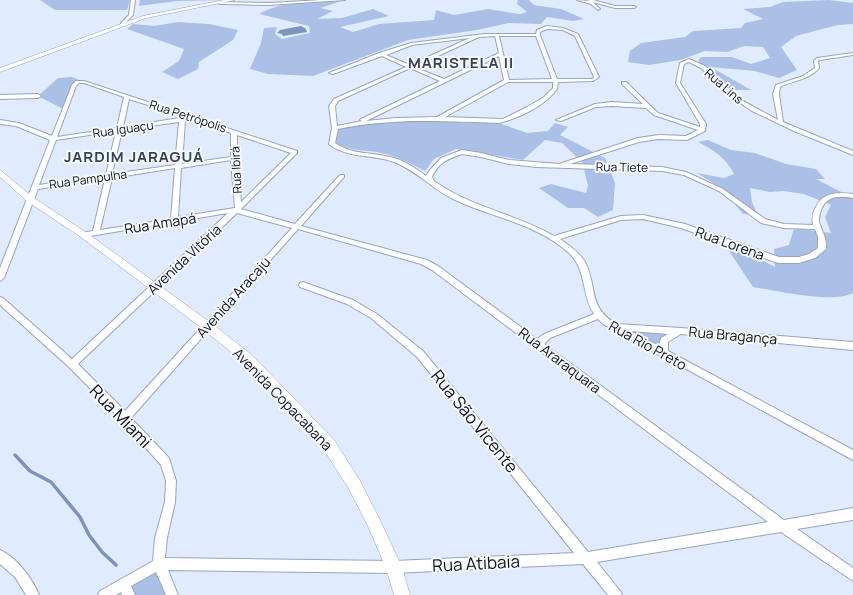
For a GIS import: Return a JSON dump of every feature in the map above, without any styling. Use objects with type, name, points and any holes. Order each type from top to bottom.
[{"type":"street","points":[[122,24],[131,15],[133,0]]},
{"type":"street","points":[[0,70],[122,24],[154,14],[220,3],[267,0]]},
{"type":"street","points":[[230,2],[343,0]]},
{"type":"street","points":[[578,0],[592,3],[598,9]]},
{"type":"street","points":[[589,0],[615,7],[634,7]]},
{"type":"street","points":[[359,122],[438,119],[505,121],[553,92],[556,84],[555,80],[538,35],[539,30],[554,28],[568,30],[577,35],[597,77],[593,80],[555,80],[507,81],[438,119]]},
{"type":"street","points":[[497,35],[507,81]]},
{"type":"street","points":[[331,73],[411,44],[478,36],[538,35]]},
{"type":"street","points":[[478,36],[336,100],[332,106],[335,128],[359,122],[501,54]]},
{"type":"street","points":[[455,38],[467,41]]},
{"type":"street","points":[[381,54],[444,81]]},
{"type":"street","points":[[852,55],[819,59],[816,61],[817,68],[814,73],[802,78],[787,81],[778,86],[776,94],[781,122],[853,153]]},
{"type":"street","points":[[487,60],[503,62]]},
{"type":"street","name":"Rua Lins","points":[[704,130],[703,124],[678,83],[682,63],[689,60],[699,64],[741,102],[781,122]]},
{"type":"street","name":"Rua Petrópolis","points":[[53,139],[74,86],[82,82],[295,152]]},
{"type":"street","points":[[624,83],[646,106],[656,114],[704,130]]},
{"type":"street","points":[[0,97],[38,96]]},
{"type":"street","points":[[96,233],[127,96]]},
{"type":"street","points":[[559,120],[595,106],[612,104],[646,106]]},
{"type":"street","name":"Rua Iguaçu","points":[[53,139],[193,118]]},
{"type":"street","points":[[174,220],[182,120]]},
{"type":"street","points":[[0,122],[17,124],[53,139],[36,187],[0,278]]},
{"type":"street","name":"Rua Rio Preto","points":[[335,128],[332,144],[340,149],[397,161],[456,198],[555,238],[570,249],[580,261],[587,273],[593,309],[597,316],[665,355],[853,455]]},
{"type":"street","points":[[559,166],[638,140],[659,137],[687,138],[704,130]]},
{"type":"street","name":"Rua Ibirá","points":[[234,131],[237,209]]},
{"type":"street","name":"Avenida Vitória","points":[[72,364],[237,209],[295,152]]},
{"type":"street","name":"Rua Tiete","points":[[432,183],[429,177],[432,171],[443,159],[462,152],[509,162],[559,166],[662,169],[686,174],[721,190],[763,221],[784,226],[818,227]]},
{"type":"street","name":"Rua Pampulha","points":[[36,187],[234,158]]},
{"type":"street","name":"Avenida Copacabana","points":[[0,174],[31,200],[84,235],[207,326],[248,359],[329,444],[354,484],[394,567],[402,595]]},
{"type":"street","name":"Avenida Aracaju","points":[[125,418],[342,176]]},
{"type":"street","name":"Rua Lorena","points":[[555,238],[621,218],[643,217],[683,226],[778,260],[799,260],[812,256],[822,249],[824,240],[815,221],[820,203],[828,197],[838,194],[853,196]]},
{"type":"street","name":"Rua Amapá","points":[[84,235],[237,209]]},
{"type":"street","name":"Rua Araraquara","points":[[237,209],[424,262],[435,268],[539,343],[782,526],[853,575]]},
{"type":"street","name":"Rua São Vicente","points":[[303,285],[350,302],[374,316],[420,354],[616,595]]},
{"type":"street","name":"Rua Miami","points":[[0,300],[72,364],[125,418],[165,462],[171,481],[170,502],[161,538],[159,564]]},
{"type":"street","points":[[539,343],[547,336],[597,316]]},
{"type":"street","name":"Rua Bragança","points":[[614,327],[681,331],[853,346]]},
{"type":"street","points":[[665,355],[663,347],[664,340],[681,331]]},
{"type":"street","name":"Rua Atibaia","points":[[104,595],[159,564],[394,567],[587,558],[853,514]]},
{"type":"street","points":[[0,556],[19,573],[32,595]]},
{"type":"street","points":[[159,564],[172,595]]},
{"type":"street","points":[[123,584],[129,595]]},
{"type":"shaded area","points":[[40,0],[130,0],[127,10],[55,10]]},
{"type":"shaded area","points":[[140,0],[225,0],[177,1],[139,6]]},
{"type":"shaded area","points":[[518,0],[529,0],[534,5],[561,9],[584,19],[573,21],[547,17],[541,24],[509,23],[477,30],[408,40],[313,76],[268,74],[250,69],[261,43],[264,28],[277,27],[275,34],[282,39],[310,33],[309,26],[259,14],[278,6],[310,2],[341,1],[320,8],[333,11],[317,19],[342,18],[373,9],[389,16],[340,27],[353,32],[379,24],[434,20],[436,10],[454,15],[488,9],[520,14],[527,12],[517,4]]},
{"type":"shaded area","points":[[829,0],[853,3],[853,24],[838,25],[796,36],[781,47],[797,70],[779,78],[755,71],[711,67],[751,90],[729,90],[698,61],[701,57],[732,57],[751,64],[770,58],[763,47],[744,46],[727,52],[705,51],[680,60],[649,65],[628,62],[630,51],[641,43],[685,37],[693,31],[741,28],[745,23],[763,19],[743,9],[770,7],[783,2]]},
{"type":"shaded area","points":[[178,22],[209,24],[238,30],[233,40],[199,62],[198,69],[178,79],[162,72],[179,61],[184,49],[127,29],[133,24],[154,26]]},
{"type":"shaded area","points":[[301,26],[306,29],[307,32],[283,36],[282,34],[277,33],[280,30]]},
{"type":"shaded area","points":[[71,77],[78,79],[65,110],[38,96],[58,78]]},
{"type":"shaded area","points":[[415,121],[499,123],[527,133],[548,131],[555,123],[568,127],[560,135],[605,158],[615,183],[613,210],[598,217],[584,208],[568,208],[539,188],[551,184],[586,193],[588,185],[582,162],[562,143],[545,140],[523,160],[456,149],[434,159],[425,171],[404,160],[387,154],[346,148],[335,143],[338,129],[359,124]]},
{"type":"shaded area","points":[[708,140],[731,150],[755,153],[786,164],[816,169],[825,179],[816,179],[853,198],[853,293],[844,296],[818,297],[790,294],[753,287],[721,239],[775,267],[774,249],[789,245],[794,228],[831,233],[825,217],[831,205],[804,194],[783,191],[770,192],[750,188],[752,202],[758,215],[743,214],[723,189],[697,173],[724,178],[734,174],[731,168],[719,155],[698,142]]},
{"type":"shaded area","points":[[615,328],[678,331],[664,340],[665,354]]},
{"type":"shaded area","points":[[159,564],[172,595],[129,595],[123,584]]},
{"type":"waterway","points":[[15,455],[30,471],[51,482],[80,517],[89,535],[102,552],[116,565]]},
{"type":"district","name":"MARISTELA II","points":[[461,62]]},
{"type":"district","name":"JARDIM JARAGUÁ","points":[[134,156]]}]
